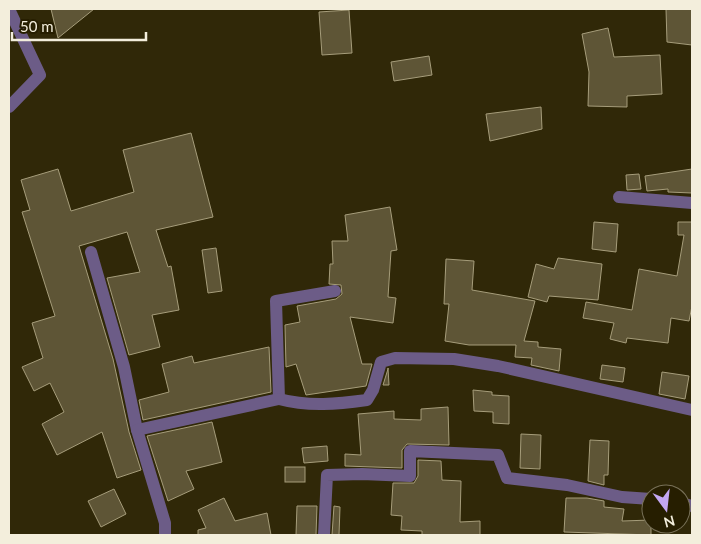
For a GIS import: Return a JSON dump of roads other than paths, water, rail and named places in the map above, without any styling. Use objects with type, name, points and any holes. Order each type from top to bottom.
[{"type":"street","points":[[9,9],[40,75],[9,107]]},
{"type":"street","points":[[619,197],[692,203]]},
{"type":"street","points":[[91,252],[124,367],[137,430],[166,523],[165,535]]},
{"type":"street","points":[[279,399],[276,301],[335,291]]},
{"type":"street","points":[[137,430],[279,399],[295,403],[334,404],[367,400],[373,390],[381,362],[395,358],[454,359],[498,366],[692,410]]},
{"type":"street","points":[[324,535],[327,476],[362,474],[410,476],[410,451],[498,456],[507,478],[567,485],[622,497],[641,498]]}]
